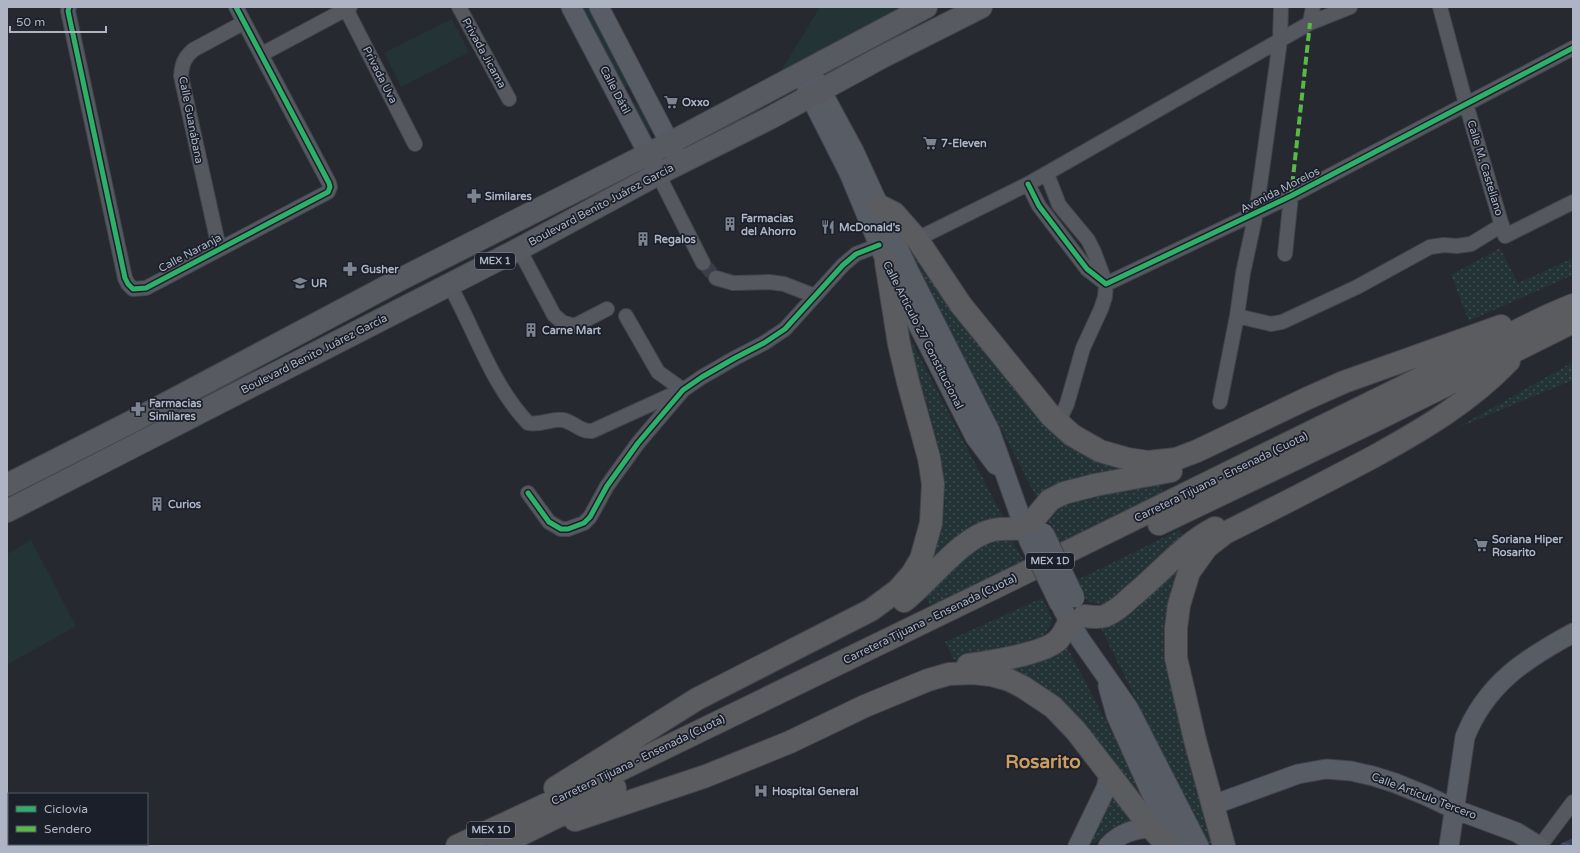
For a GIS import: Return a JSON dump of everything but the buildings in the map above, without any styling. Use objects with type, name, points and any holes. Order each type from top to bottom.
[{"type":"highway","points":[[880,206],[894,213],[916,238],[961,305],[1051,416],[1072,436],[1100,452],[1128,459],[1148,462],[1176,459],[1197,451],[1315,395],[1375,370],[1504,325],[1547,316]]},
{"type":"highway","points":[[882,253],[899,344],[929,458],[933,484],[931,523],[921,558],[912,574],[898,590],[871,610],[698,699],[565,781],[538,801],[529,821],[561,824],[590,816],[706,776],[790,742],[865,706],[922,682],[949,674],[973,673],[991,675],[1009,680],[1024,687],[1053,707],[1076,731],[1151,828],[1168,846]]},
{"type":"highway","name":"Carretera Tijuana - Ensenada (Cuota)","points":[[498,846],[529,821],[603,778],[984,593],[1547,316],[1573,305]]},
{"type":"highway","name":"Carretera Tijuana - Ensenada (Cuota)","points":[[457,846],[529,821],[1520,349],[1573,322]]},
{"type":"highway","points":[[1224,846],[1176,658],[1176,628],[1179,605],[1189,572],[1207,547],[1225,533],[1355,467],[1457,407],[1498,373],[1520,349]]},
{"type":"highway","points":[[649,729],[889,612],[908,598],[963,546],[978,536],[992,530],[1008,528],[1033,530],[1050,500],[1064,493],[1096,485],[1171,471],[1204,459],[1353,389],[1397,363]]},
{"type":"highway","points":[[706,776],[739,756],[914,677],[945,668],[992,662],[1041,649],[1056,641],[1063,633],[1072,610],[1094,617],[1105,616],[1120,607],[1153,579],[1184,548],[1205,533],[1416,423],[1457,407]]},
{"type":"main road","name":"Calle Dátil","points":[[571,7],[649,154],[658,174]]},
{"type":"main road","points":[[599,7],[681,163]]},
{"type":"main road","name":"Boulevard Benito Juárez García","points":[[7,485],[137,419],[401,279],[649,154],[926,7]]},
{"type":"main road","name":"Boulevard Benito Juárez García","points":[[7,511],[519,249],[658,174],[981,7]]},
{"type":"main road","name":"Calle Artículo 27 Constitucional","points":[[803,71],[854,151],[909,271],[990,431],[1008,482],[1104,672],[1130,709],[1199,846]]},
{"type":"main road","points":[[618,96],[640,85]]},
{"type":"main road","name":"Calle Artículo 27 Constitucional","points":[[816,93],[882,253],[975,437],[1008,482]]},
{"type":"main road","points":[[1449,846],[1465,736],[1471,720],[1486,698],[1508,674],[1537,654],[1573,633]]},
{"type":"main road","name":"Calle Artículo 27 Constitucional","points":[[1104,672],[1116,715],[1151,793],[1178,846]]},
{"type":"main road","name":"Calle Artículo Tercero","points":[[1213,805],[1298,774],[1326,769],[1351,771],[1373,776],[1427,796],[1454,809],[1516,832],[1540,846]]},
{"type":"main road","points":[[1078,846],[1106,788],[1110,775]]},
{"type":"main road","points":[[1108,846],[1114,840],[1130,830],[1151,828]]},
{"type":"street","name":"Calle Naranja","points":[[69,7],[68,11],[125,278],[133,289],[146,288],[218,248],[328,192],[330,187],[262,54],[236,7]]},
{"type":"street","name":"Privada Jicama","points":[[459,7],[509,98]]},
{"type":"street","points":[[1220,402],[1237,316],[1243,273],[1256,213],[1280,41],[1281,7]]},
{"type":"street","points":[[1310,23],[1313,7]]},
{"type":"street","points":[[916,238],[1047,174],[1310,23],[1350,7]]},
{"type":"street","name":"Calle M. Castellano","points":[[1440,7],[1466,104],[1504,230]]},
{"type":"street","points":[[262,54],[347,8]]},
{"type":"street","name":"Privada Uva","points":[[347,8],[415,144]]},
{"type":"street","name":"Calle Guanábana","points":[[218,248],[181,76],[182,64],[186,56],[193,50],[243,22]]},
{"type":"street","name":"Avenida Morelos","points":[[1106,284],[1291,196],[1573,48]]},
{"type":"street","points":[[658,174],[702,263]]},
{"type":"street","points":[[1047,174],[1059,206],[1088,240],[1106,284],[1105,297],[1101,309],[1082,348],[1067,404],[1058,422]]},
{"type":"street","points":[[1028,184],[1039,206],[1087,269],[1106,284]]},
{"type":"street","points":[[1285,254],[1291,196]]},
{"type":"street","points":[[1237,316],[1271,324],[1282,322],[1357,287],[1430,247],[1470,244],[1573,202]]},
{"type":"street","points":[[519,249],[554,314],[562,322],[574,326],[607,309]]},
{"type":"street","points":[[449,284],[502,390],[517,411],[528,423],[541,424],[563,420],[584,431],[592,431],[683,390],[702,376],[764,344],[785,329],[843,265],[856,254],[882,253]]},
{"type":"street","points":[[716,278],[733,283],[769,282],[784,284],[815,296]]},
{"type":"street","points":[[626,316],[658,372],[683,390]]},
{"type":"street","points":[[528,493],[549,522],[561,529],[568,529],[584,523],[590,517],[607,486],[638,442],[683,390]]},
{"type":"street","points":[[1540,846],[1573,802]]},
{"type":"shaded area","points":[[573,7],[590,7],[628,81],[627,88],[621,91]]},
{"type":"shaded area","points":[[820,7],[917,7],[768,92]]},
{"type":"shaded area","points":[[452,19],[469,52],[401,87],[384,53]]},
{"type":"shaded area","points":[[632,102],[642,108],[652,128],[643,134],[631,107]]},
{"type":"shaded area","points":[[900,230],[1049,419],[1129,468],[1054,485],[1036,497]]},
{"type":"shaded area","points":[[1500,248],[1518,283],[1573,258],[1573,275],[1469,321],[1451,275]]},
{"type":"shaded area","points":[[902,323],[1003,517],[989,520],[921,581],[935,551],[941,530],[945,503],[944,476],[939,448],[929,410]]},
{"type":"shaded area","points":[[1573,362],[1573,380],[1455,429]]},
{"type":"shaded area","points":[[1157,480],[1163,492],[1060,544],[1049,522],[1050,515],[1064,500]]},
{"type":"shaded area","points":[[1179,530],[1186,542],[1150,577],[1106,604],[1087,601],[1077,580]]},
{"type":"shaded area","points":[[31,540],[76,626],[7,665],[7,554]]},
{"type":"shaded area","points":[[1000,540],[1012,540],[1025,563],[931,609],[925,594],[968,555]]},
{"type":"shaded area","points":[[1182,560],[1169,598],[1166,620],[1214,846],[1208,846],[1098,622],[1127,615]]},
{"type":"shaded area","points":[[1042,598],[1053,620],[1044,636],[1038,641],[994,654],[954,660],[945,642]]},
{"type":"shaded area","points":[[1065,643],[1116,740],[1157,827],[1007,672],[1013,663]]},
{"type":"shaded area","points":[[1110,792],[1132,819],[1111,828],[1094,844],[1089,841]]},
{"type":"water","points":[[1573,838],[1573,846],[1562,846],[1560,844]]},
{"type":"tunnel","points":[[703,263],[716,278]]},
{"type":"marked path","points":[[1291,196],[1310,23]]},
{"type":"cycle path","points":[[69,7],[68,11],[125,278],[133,289],[146,288],[328,192],[330,187],[236,7]]},
{"type":"cycle path","points":[[1028,184],[1039,206],[1087,269],[1106,284],[1291,196],[1573,48]]},
{"type":"cycle path","points":[[528,493],[549,522],[561,529],[568,529],[584,523],[590,517],[607,486],[638,443],[683,390],[702,377],[764,343],[785,329],[843,265],[856,254],[879,245]]},
{"type":"place","name":"Oxxo","points":[[671,102]]},
{"type":"place","name":"7-Eleven","points":[[930,143]]},
{"type":"place","name":"Similares","points":[[474,196]]},
{"type":"place","name":"Farmacias del Ahorro","points":[[730,224]]},
{"type":"place","name":"McDonald's","points":[[828,227]]},
{"type":"place","name":"Regalos","points":[[643,239]]},
{"type":"place","name":"Gusher","points":[[350,269]]},
{"type":"place","name":"UR","points":[[300,283]]},
{"type":"place","name":"Carne Mart","points":[[531,330]]},
{"type":"place","name":"Farmacias Similares","points":[[138,409]]},
{"type":"place","name":"Curios","points":[[157,504]]},
{"type":"place","name":"Soriana Hiper Rosarito","points":[[1481,545]]},
{"type":"place","name":"Hospital General","points":[[761,791]]},
{"type":"district","name":"Rosarito","points":[[1043,762]]}]
